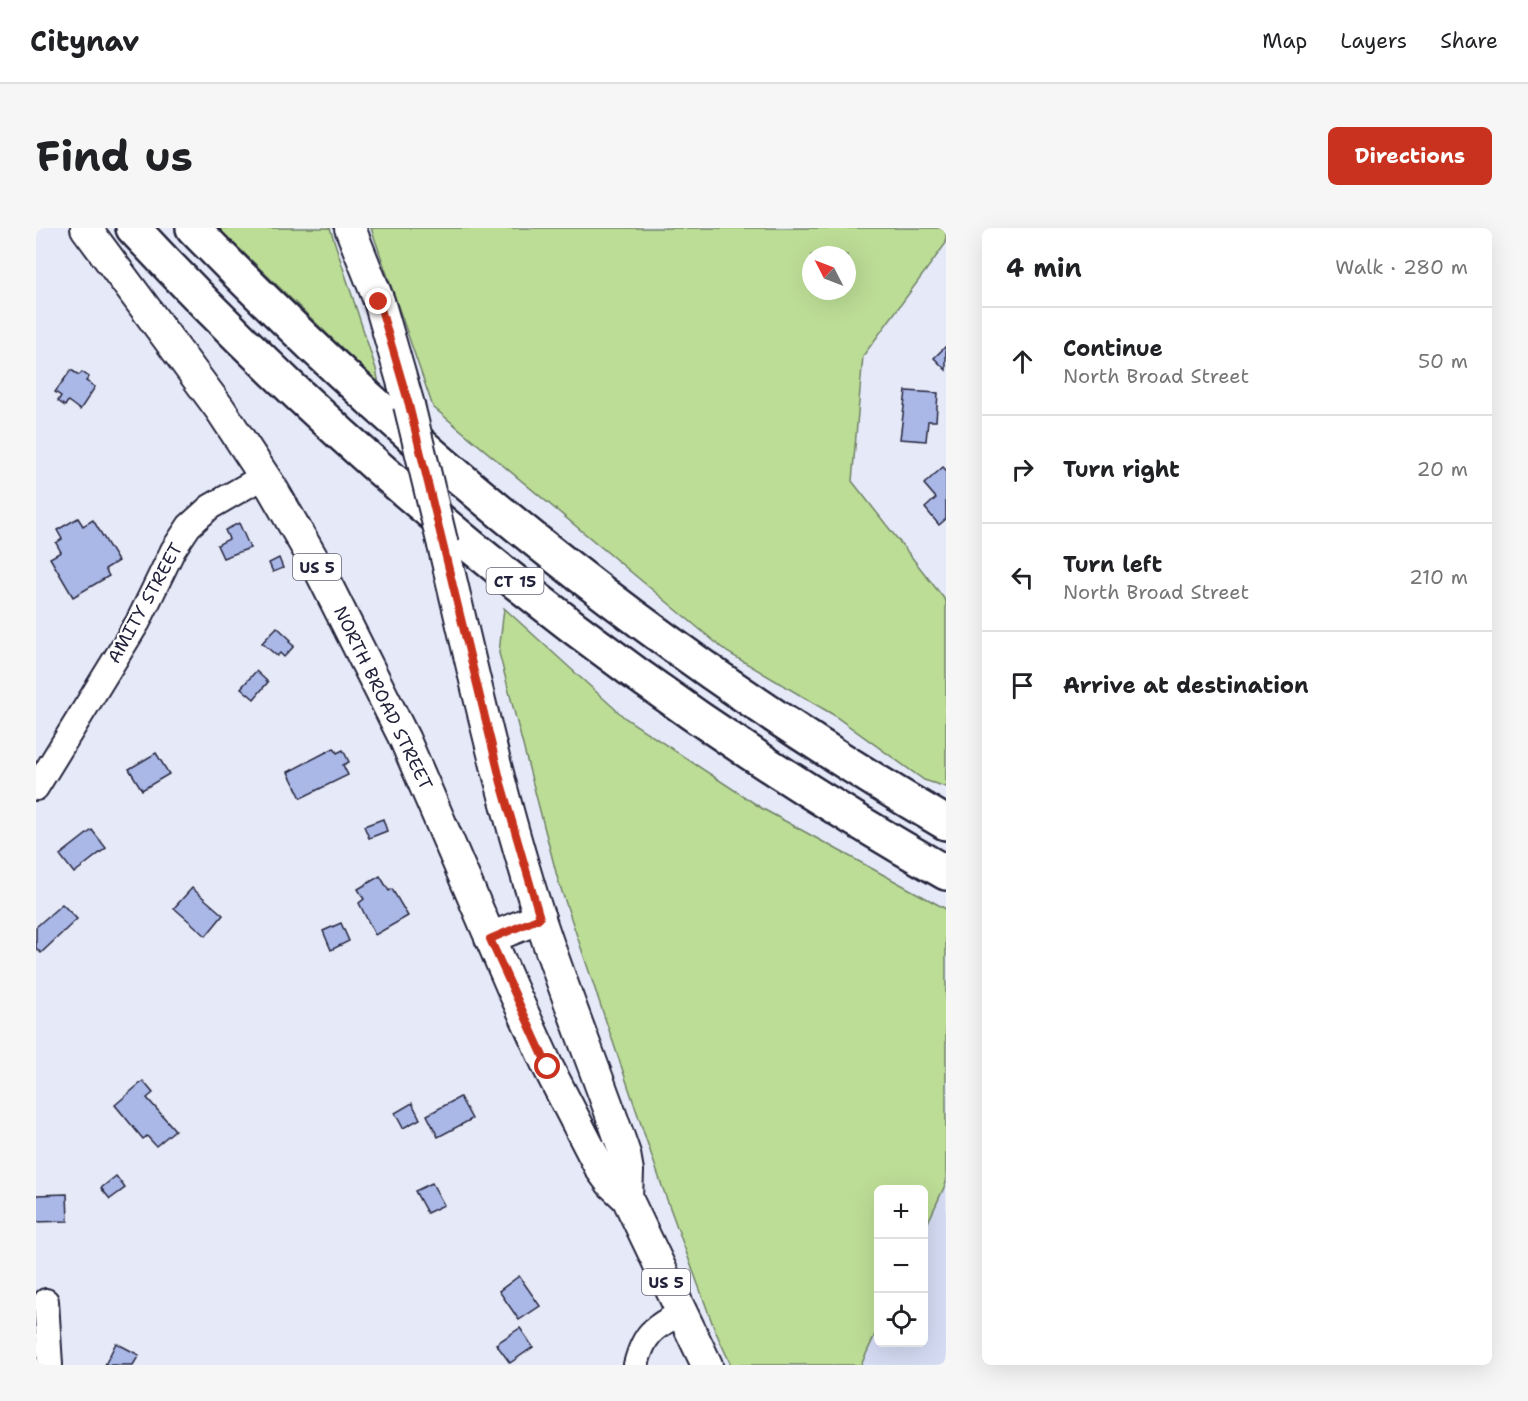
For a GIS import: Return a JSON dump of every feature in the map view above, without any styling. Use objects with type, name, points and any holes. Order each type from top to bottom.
[{"type":"highway","name":"CT 15","points":[[134,228],[205,303],[295,390],[393,480],[511,578],[589,638],[717,729],[809,790],[946,873]]},
{"type":"highway","name":"CT 15","points":[[193,228],[278,314],[368,399],[457,478],[556,558],[648,628],[762,708],[946,824]]},
{"type":"main road","name":"NORTH BROAD STREET","points":[[86,228],[192,369],[264,476],[319,568],[377,682],[425,784],[529,1026],[600,1168],[611,1183],[627,1198],[707,1365]]},
{"type":"main road","name":"NORTH BROAD STREET","points":[[350,228],[382,310],[409,405],[501,783],[540,918],[625,1154],[628,1172],[627,1198]]},
{"type":"main road","points":[[490,939],[540,918]]},
{"type":"street","name":"AMITY STREET","points":[[36,788],[138,622],[173,550],[189,526],[210,507],[264,476]]},
{"type":"street","points":[[46,1301],[50,1365]]},
{"type":"street","points":[[636,1365],[641,1344],[656,1327],[681,1313]]},
{"type":"shaded area","points":[[946,1183],[946,1365],[861,1365],[874,1337],[874,1347],[928,1347],[928,1222]]},
{"type":"green space","points":[[218,228],[330,228],[379,384]]},
{"type":"green space","points":[[371,228],[946,228],[946,243],[863,356],[852,481],[946,601],[946,787],[924,780],[832,714],[727,652],[433,407]]},
{"type":"green space","points":[[504,608],[625,718],[763,809],[946,909],[946,1183],[928,1222],[928,1185],[874,1185],[874,1337],[861,1365],[731,1365],[714,1328],[662,1186],[558,880],[499,653]]},
{"type":"building","points":[[946,346],[946,370],[934,358]]},
{"type":"building","points":[[71,370],[79,375],[82,372],[89,377],[86,381],[95,387],[80,410],[68,401],[65,406],[58,401],[61,396],[55,392]]},
{"type":"building","points":[[906,391],[938,393],[936,421],[928,421],[926,441],[900,439]]},
{"type":"building","points":[[943,467],[946,470],[946,519],[939,525],[925,508],[936,498],[924,484]]},
{"type":"building","points":[[78,518],[83,526],[93,520],[118,561],[105,569],[109,576],[73,597],[50,558],[61,552],[56,543],[62,539],[57,530]]},
{"type":"building","points":[[239,523],[250,548],[223,558],[217,545],[229,539],[225,530]]},
{"type":"building","points":[[279,558],[283,568],[273,572],[269,563]]},
{"type":"building","points":[[277,627],[294,646],[284,657],[280,653],[277,656],[262,643]]},
{"type":"building","points":[[256,671],[268,682],[254,699],[241,688]]},
{"type":"building","points":[[334,748],[337,753],[343,750],[349,762],[343,765],[348,775],[301,798],[288,772]]},
{"type":"building","points":[[156,753],[169,774],[142,790],[129,769]]},
{"type":"building","points":[[383,819],[387,831],[369,838],[364,826]]},
{"type":"building","points":[[92,830],[106,848],[74,873],[60,855]]},
{"type":"building","points":[[380,876],[389,891],[392,889],[408,916],[375,935],[359,903],[364,899],[358,889]]},
{"type":"building","points":[[192,888],[223,915],[206,936],[174,908]]},
{"type":"building","points":[[62,904],[77,919],[41,953],[36,948],[36,927]]},
{"type":"building","points":[[341,923],[349,941],[331,950],[323,931]]},
{"type":"building","points":[[143,1081],[153,1093],[147,1098],[175,1130],[156,1146],[147,1136],[143,1139],[115,1105]]},
{"type":"building","points":[[460,1097],[472,1119],[438,1137],[427,1115]]},
{"type":"building","points":[[412,1103],[420,1119],[403,1128],[395,1113]]},
{"type":"building","points":[[116,1176],[125,1188],[110,1199],[101,1188]]},
{"type":"building","points":[[432,1183],[444,1205],[427,1213],[415,1191]]},
{"type":"building","points":[[67,1194],[68,1221],[36,1222],[36,1195]]},
{"type":"building","points":[[519,1276],[540,1306],[519,1320],[499,1291]]},
{"type":"building","points":[[520,1328],[533,1347],[510,1363],[496,1344]]},
{"type":"building","points":[[116,1343],[139,1355],[133,1365],[105,1365]]},
{"type":"route","points":[[379,302],[409,405],[501,783],[540,918],[490,939],[548,1067]]}]
